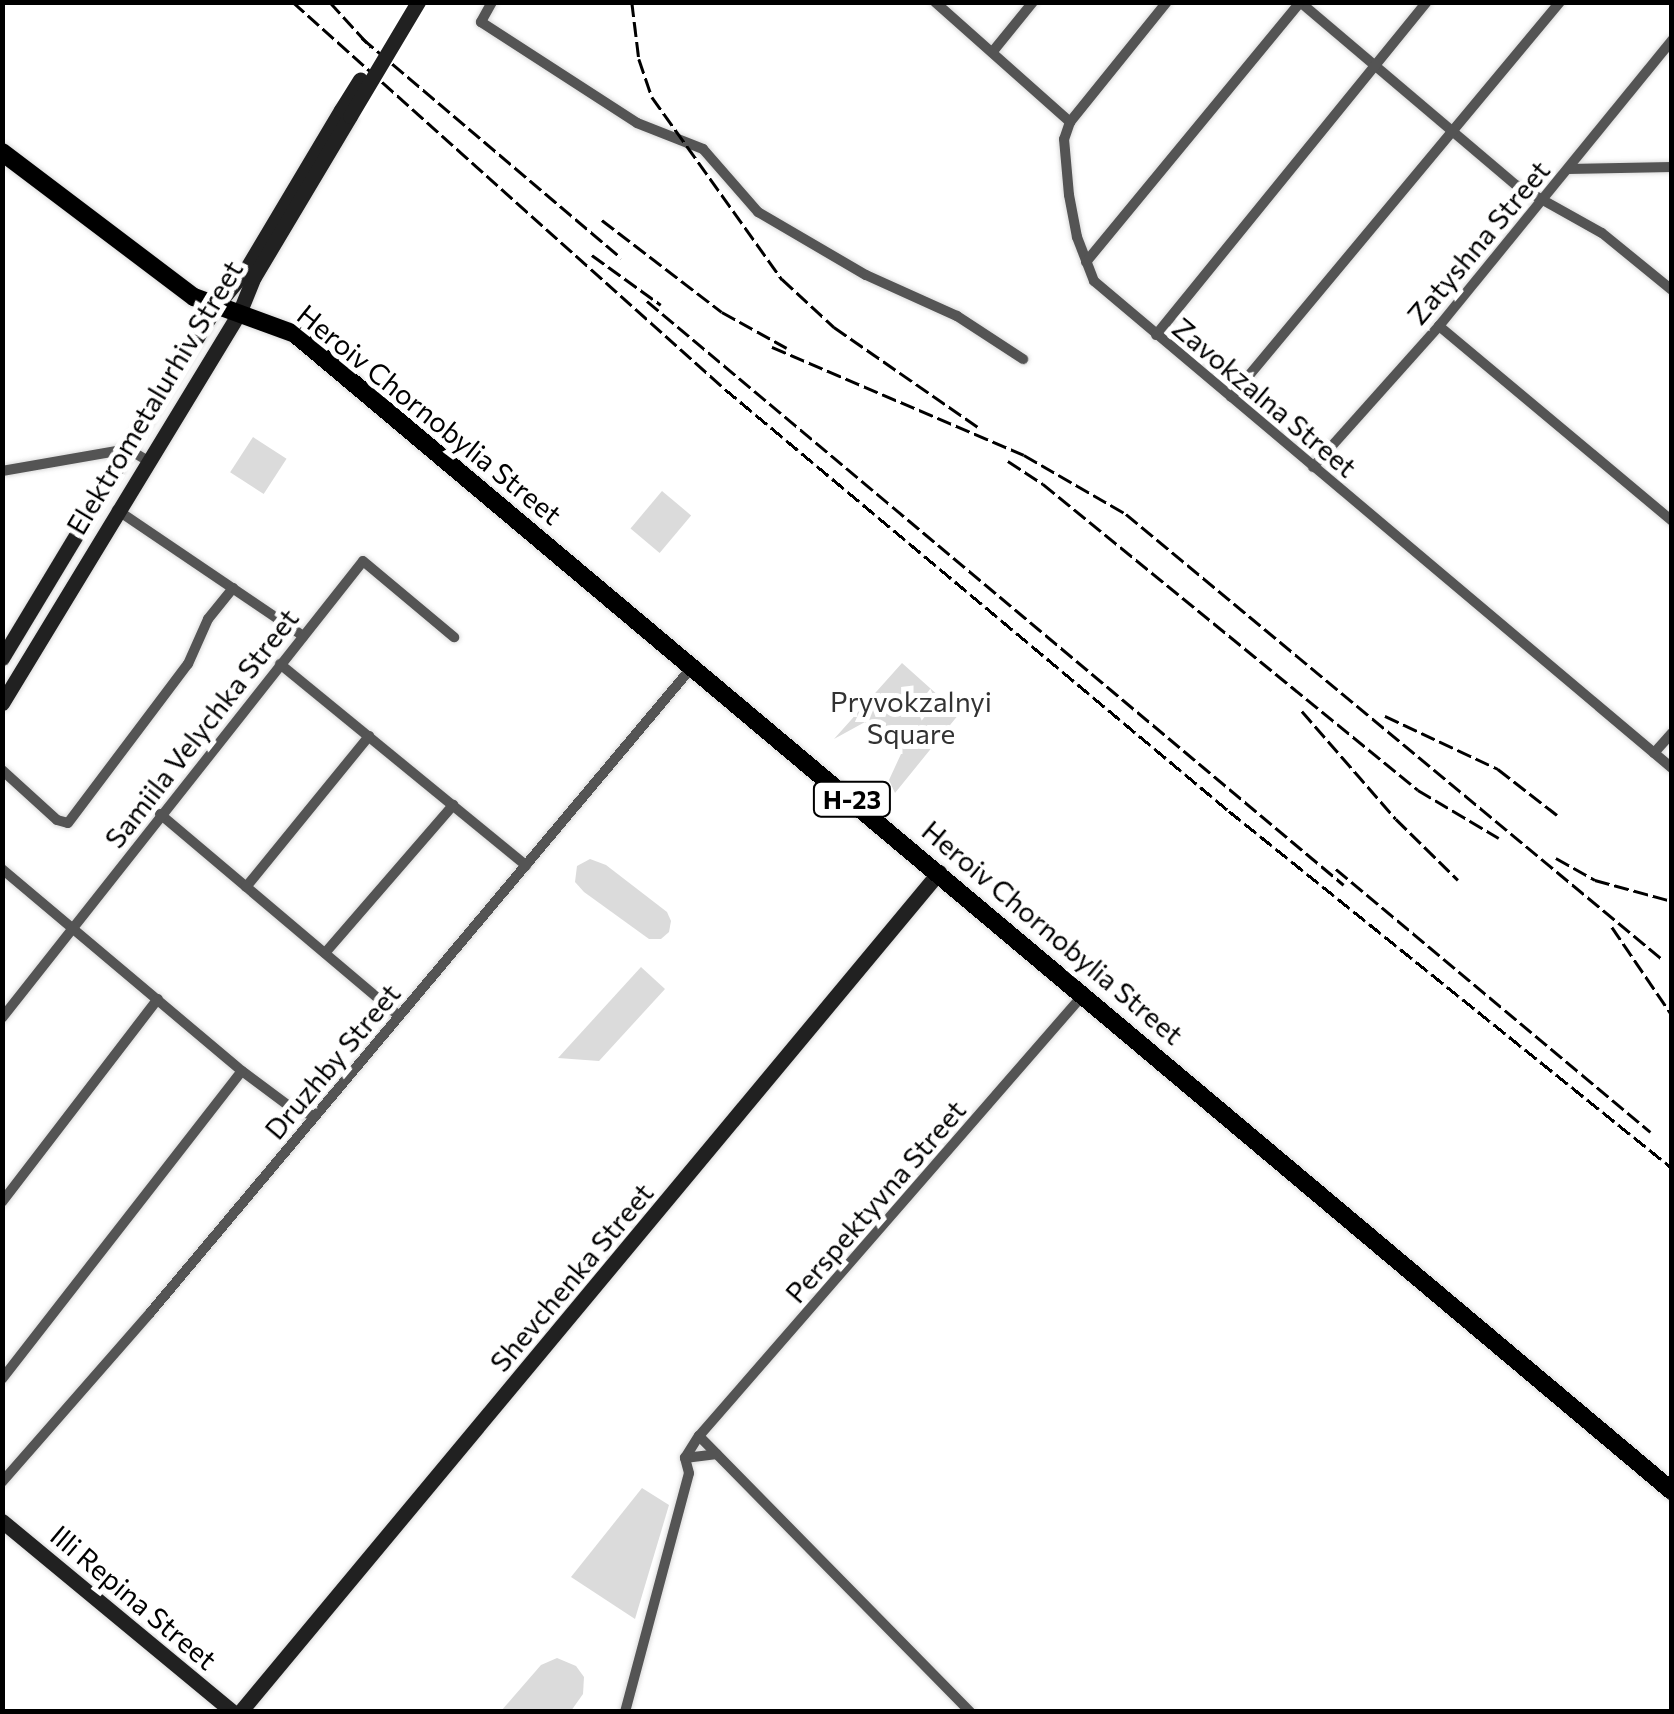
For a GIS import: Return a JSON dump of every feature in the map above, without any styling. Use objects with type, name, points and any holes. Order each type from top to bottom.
[{"type":"main road","points":[[346,113],[406,2]]},
{"type":"main road","points":[[346,113],[418,2]]},
{"type":"main road","name":"Elektrometalurhiv Street","points":[[2,658],[217,304],[245,272],[346,113]]},
{"type":"main road","name":"Elektrometalurhiv Street","points":[[2,703],[146,460],[240,311],[254,277],[346,113]]},
{"type":"main road","name":"Heroiv Chornobylia Street","points":[[2,152],[179,288],[296,334],[1672,1492]]},
{"type":"main road","name":"Shevchenka Street","points":[[237,1712],[939,872]]},
{"type":"main road","name":"Illi Repina Street","points":[[2,1521],[237,1712]]},
{"type":"street","points":[[492,2],[481,22],[637,123],[703,150],[758,212],[866,275],[957,316],[1022,358]]},
{"type":"street","points":[[936,2],[1070,122],[1168,2]]},
{"type":"street","points":[[994,50],[1033,2]]},
{"type":"street","points":[[1086,262],[1300,2],[1516,185],[1602,233],[1672,290]]},
{"type":"street","points":[[1156,335],[1427,2]]},
{"type":"street","points":[[1231,397],[1560,2]]},
{"type":"street","name":"Zatyshna Street","points":[[1313,467],[1438,326],[1672,40]]},
{"type":"street","name":"Zavokzalna Street","points":[[1070,122],[1064,139],[1069,194],[1094,280],[1672,768]]},
{"type":"street","points":[[1568,169],[1672,168]]},
{"type":"street","points":[[1438,326],[1672,521]]},
{"type":"street","points":[[2,471],[128,449],[146,460]]},
{"type":"street","points":[[117,509],[303,636]]},
{"type":"street","name":"Samiila Velychka Street","points":[[2,1018],[363,561],[454,636]]},
{"type":"street","points":[[2,770],[57,820],[68,824],[188,664],[208,619],[232,588]]},
{"type":"street","points":[[280,664],[526,865]]},
{"type":"street","name":"Druzhby Street","points":[[2,1482],[692,666]]},
{"type":"street","points":[[1654,754],[1672,733]]},
{"type":"street","points":[[246,887],[369,736]]},
{"type":"street","points":[[325,953],[453,805]]},
{"type":"street","points":[[160,814],[399,1016]]},
{"type":"street","points":[[2,869],[242,1071],[293,1110],[315,1116]]},
{"type":"street","name":"Perspektyvna Street","points":[[685,1458],[699,1436],[1084,994]]},
{"type":"street","points":[[2,1202],[158,1000]]},
{"type":"street","points":[[2,1379],[242,1071]]},
{"type":"street","points":[[699,1436],[970,1712]]},
{"type":"street","points":[[625,1712],[689,1472],[685,1458],[717,1454]]},
{"type":"green space","points":[[253,437],[287,459],[264,494],[230,472]]},
{"type":"green space","points":[[662,491],[691,515],[660,553],[631,529]]},
{"type":"green space","name":"Pryvokzalnyi Square","points":[[902,663],[959,714],[895,793],[889,780],[901,754],[865,722],[834,739]]},
{"type":"green space","points":[[590,859],[606,865],[667,912],[671,921],[669,932],[661,939],[649,939],[584,892],[575,882],[577,866]]},
{"type":"green space","points":[[641,967],[665,989],[599,1061],[558,1058]]},
{"type":"green space","points":[[642,1488],[669,1505],[635,1619],[571,1577]]},
{"type":"green space","points":[[557,1658],[576,1666],[584,1677],[583,1694],[571,1711],[501,1711],[541,1665]]},
{"type":"railway","points":[[293,2],[725,389],[1229,811],[1672,1168]]},
{"type":"railway","points":[[330,2],[371,47]]},
{"type":"railway","points":[[632,2],[639,59],[652,97],[782,279],[834,327],[978,427]]},
{"type":"railway","points":[[362,38],[621,258]]},
{"type":"railway","points":[[602,220],[722,312],[787,348]]},
{"type":"railway","points":[[592,255],[661,305]]},
{"type":"railway","points":[[647,301],[1344,885]]},
{"type":"railway","points":[[772,347],[1024,455],[1126,514],[1662,959]]},
{"type":"railway","points":[[1008,461],[1043,484],[1418,790],[1499,838]]},
{"type":"railway","points":[[1302,711],[1396,819],[1458,880]]},
{"type":"railway","points":[[1385,716],[1498,769],[1557,815]]},
{"type":"railway","points":[[1556,858],[1595,880],[1672,901]]},
{"type":"railway","points":[[1336,869],[1651,1132]]},
{"type":"railway","points":[[1612,927],[1672,1015]]}]
